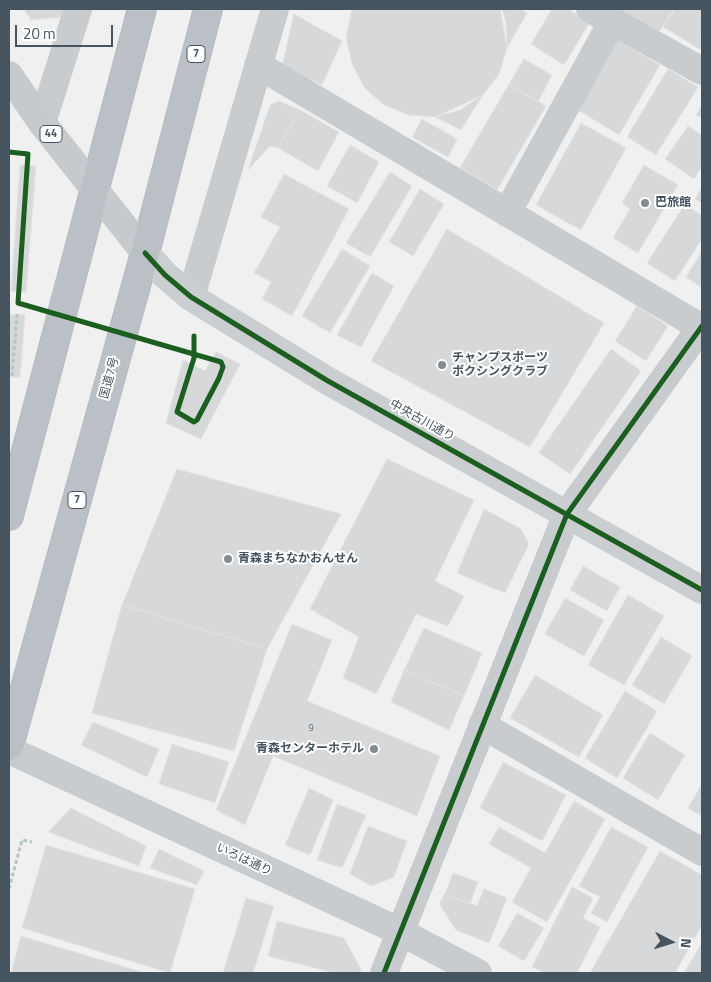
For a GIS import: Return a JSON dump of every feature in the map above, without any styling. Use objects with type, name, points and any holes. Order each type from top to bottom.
[{"type":"highway","points":[[9,516],[142,9]]},
{"type":"highway","name":"国道7号","points":[[9,748],[144,253],[208,9]]},
{"type":"main road","name":"44","points":[[9,75],[42,123],[144,253]]},
{"type":"street","points":[[42,123],[78,9]]},
{"type":"street","points":[[191,297],[275,9]]},
{"type":"street","points":[[507,213],[601,15],[702,71]]},
{"type":"street","points":[[258,65],[702,327],[567,514],[399,931],[384,973]]},
{"type":"street","name":"中央古川通り","points":[[144,253],[191,297],[328,381],[702,590]]},
{"type":"street","points":[[482,725],[702,852]]},
{"type":"street","name":"いろは通り","points":[[9,748],[399,931],[478,973]]},
{"type":"path","points":[[12,377],[17,314]]},
{"type":"path","points":[[9,889],[22,840],[32,842]]},
{"type":"building","points":[[24,9],[64,9],[61,17],[31,20]]},
{"type":"building","points":[[352,9],[502,9],[506,22],[507,48],[499,74],[483,95],[460,110],[435,117],[409,115],[384,105],[364,87],[352,64],[346,38]]},
{"type":"building","points":[[500,9],[519,9],[527,13],[507,48]]},
{"type":"building","points":[[552,9],[568,9],[590,22],[564,65],[531,44]]},
{"type":"building","points":[[612,9],[671,9],[673,11],[656,36]]},
{"type":"building","points":[[675,9],[702,9],[701,50],[663,27]]},
{"type":"building","points":[[294,14],[342,41],[322,85],[282,66]]},
{"type":"building","points":[[616,39],[660,65],[619,135],[576,109]]},
{"type":"building","points":[[524,59],[552,75],[538,102],[509,84]]},
{"type":"building","points":[[668,69],[698,87],[656,155],[627,137]]},
{"type":"building","points":[[509,84],[546,106],[497,190],[460,168]]},
{"type":"building","points":[[483,95],[461,130],[435,117]]},
{"type":"building","points":[[279,101],[300,110],[278,148],[270,146],[248,170],[270,105]]},
{"type":"building","points":[[702,104],[702,118],[696,115]]},
{"type":"building","points":[[300,110],[339,132],[318,171],[278,148]]},
{"type":"building","points":[[422,119],[457,139],[448,157],[412,137]]},
{"type":"building","points":[[581,123],[626,148],[581,230],[536,205]]},
{"type":"building","points":[[688,126],[702,135],[702,166],[694,179],[665,159]]},
{"type":"building","points":[[350,145],[379,162],[357,203],[327,186]]},
{"type":"building","points":[[20,165],[36,166],[26,292],[11,291]]},
{"type":"building","points":[[644,165],[678,185],[638,253],[613,238],[630,209],[622,203]]},
{"type":"building","points":[[390,172],[412,186],[370,257],[346,243]]},
{"type":"building","points":[[284,174],[349,209],[292,316],[262,299],[271,282],[254,273],[280,227],[261,217]]},
{"type":"building","points":[[702,188],[702,203],[695,199]]},
{"type":"building","points":[[420,189],[444,204],[413,256],[389,242]]},
{"type":"building","points":[[685,204],[702,216],[702,239],[675,281],[647,263]]},
{"type":"building","points":[[447,229],[604,323],[530,447],[371,361]]},
{"type":"building","points":[[342,249],[370,266],[330,333],[302,316]]},
{"type":"building","points":[[702,251],[702,288],[686,277]]},
{"type":"building","points":[[372,273],[394,286],[361,347],[337,335]]},
{"type":"building","points":[[637,306],[668,326],[646,361],[615,341]]},
{"type":"building","points":[[9,314],[25,315],[20,377],[9,377]]},
{"type":"building","points":[[611,349],[641,371],[570,474],[539,453]]},
{"type":"building","points":[[216,352],[240,364],[201,439],[166,423],[183,360],[205,371]]},
{"type":"building","points":[[387,459],[474,500],[435,581],[464,596],[448,626],[416,614],[376,694],[343,678],[359,637],[310,609]]},
{"type":"building","name":"青森まちなかおんせん","points":[[177,469],[341,514],[267,649],[122,605]]},
{"type":"building","points":[[484,509],[521,529],[529,544],[505,593],[457,573]]},
{"type":"building","points":[[583,566],[620,587],[607,611],[570,590]]},
{"type":"building","points":[[628,595],[664,616],[624,685],[588,665]]},
{"type":"building","points":[[565,598],[604,620],[584,656],[545,634]]},
{"type":"building","points":[[122,605],[267,649],[234,751],[92,713]]},
{"type":"building","points":[[292,624],[332,640],[307,701],[440,756],[417,816],[273,756],[245,825],[216,810]]},
{"type":"building","points":[[424,628],[482,653],[464,696],[404,670]]},
{"type":"building","points":[[661,637],[692,656],[664,704],[632,685]]},
{"type":"building","points":[[404,670],[464,696],[449,730],[391,702]]},
{"type":"building","points":[[535,675],[603,715],[579,757],[510,718]]},
{"type":"building","points":[[625,691],[657,711],[617,778],[585,758]]},
{"type":"building","points":[[93,722],[159,749],[147,777],[81,745]]},
{"type":"building","points":[[650,733],[685,755],[658,800],[623,778]]},
{"type":"building","points":[[172,744],[229,762],[215,803],[159,784]]},
{"type":"building","points":[[503,762],[566,795],[542,841],[480,808]]},
{"type":"building","points":[[702,784],[702,816],[688,808]]},
{"type":"building","points":[[309,788],[333,800],[310,855],[285,845]]},
{"type":"building","points":[[574,801],[605,819],[547,922],[512,902],[531,868],[489,844],[499,827],[545,853]]},
{"type":"building","points":[[337,804],[366,815],[342,868],[317,860]]},
{"type":"building","points":[[71,808],[146,846],[139,866],[48,832]]},
{"type":"building","points":[[368,826],[407,841],[394,877],[372,886],[350,874]]},
{"type":"building","points":[[611,827],[648,847],[607,922],[591,913],[600,897],[579,886]]},
{"type":"building","points":[[46,845],[195,889],[170,973],[22,928]]},
{"type":"building","points":[[159,849],[204,871],[197,885],[150,868]]},
{"type":"building","points":[[660,851],[702,875],[702,925],[675,973],[590,973]]},
{"type":"building","points":[[453,873],[478,882],[470,904],[445,894]]},
{"type":"building","points":[[572,887],[593,898],[583,918],[600,927],[577,973],[545,973],[532,967]]},
{"type":"building","points":[[484,889],[507,898],[489,943],[456,930],[439,904],[445,894],[477,906]]},
{"type":"building","points":[[246,898],[274,906],[253,973],[223,973]]},
{"type":"building","points":[[517,913],[544,928],[524,961],[498,946]]},
{"type":"building","points":[[277,921],[344,938],[361,969],[360,973],[335,973],[268,956]]},
{"type":"building","points":[[21,936],[145,973],[11,973]]},
{"type":"building","points":[[702,943],[702,973],[684,973]]},
{"type":"cycle path","points":[[9,152],[28,154],[18,303],[221,362],[223,367],[219,378],[197,420],[194,422],[177,412],[194,358],[194,336]]},
{"type":"cycle path","points":[[145,253],[165,275],[191,297],[328,381],[702,590]]},
{"type":"cycle path","points":[[384,973],[567,514],[702,326]]},
{"type":"place","name":"巴旅館","points":[[645,203]]},
{"type":"place","name":"チャンプスポーツ ボクシングクラブ","points":[[442,365]]},
{"type":"place","name":"青森まちなかおんせん","points":[[228,559]]},
{"type":"place","name":"青森センターホテル","points":[[374,749]]}]
